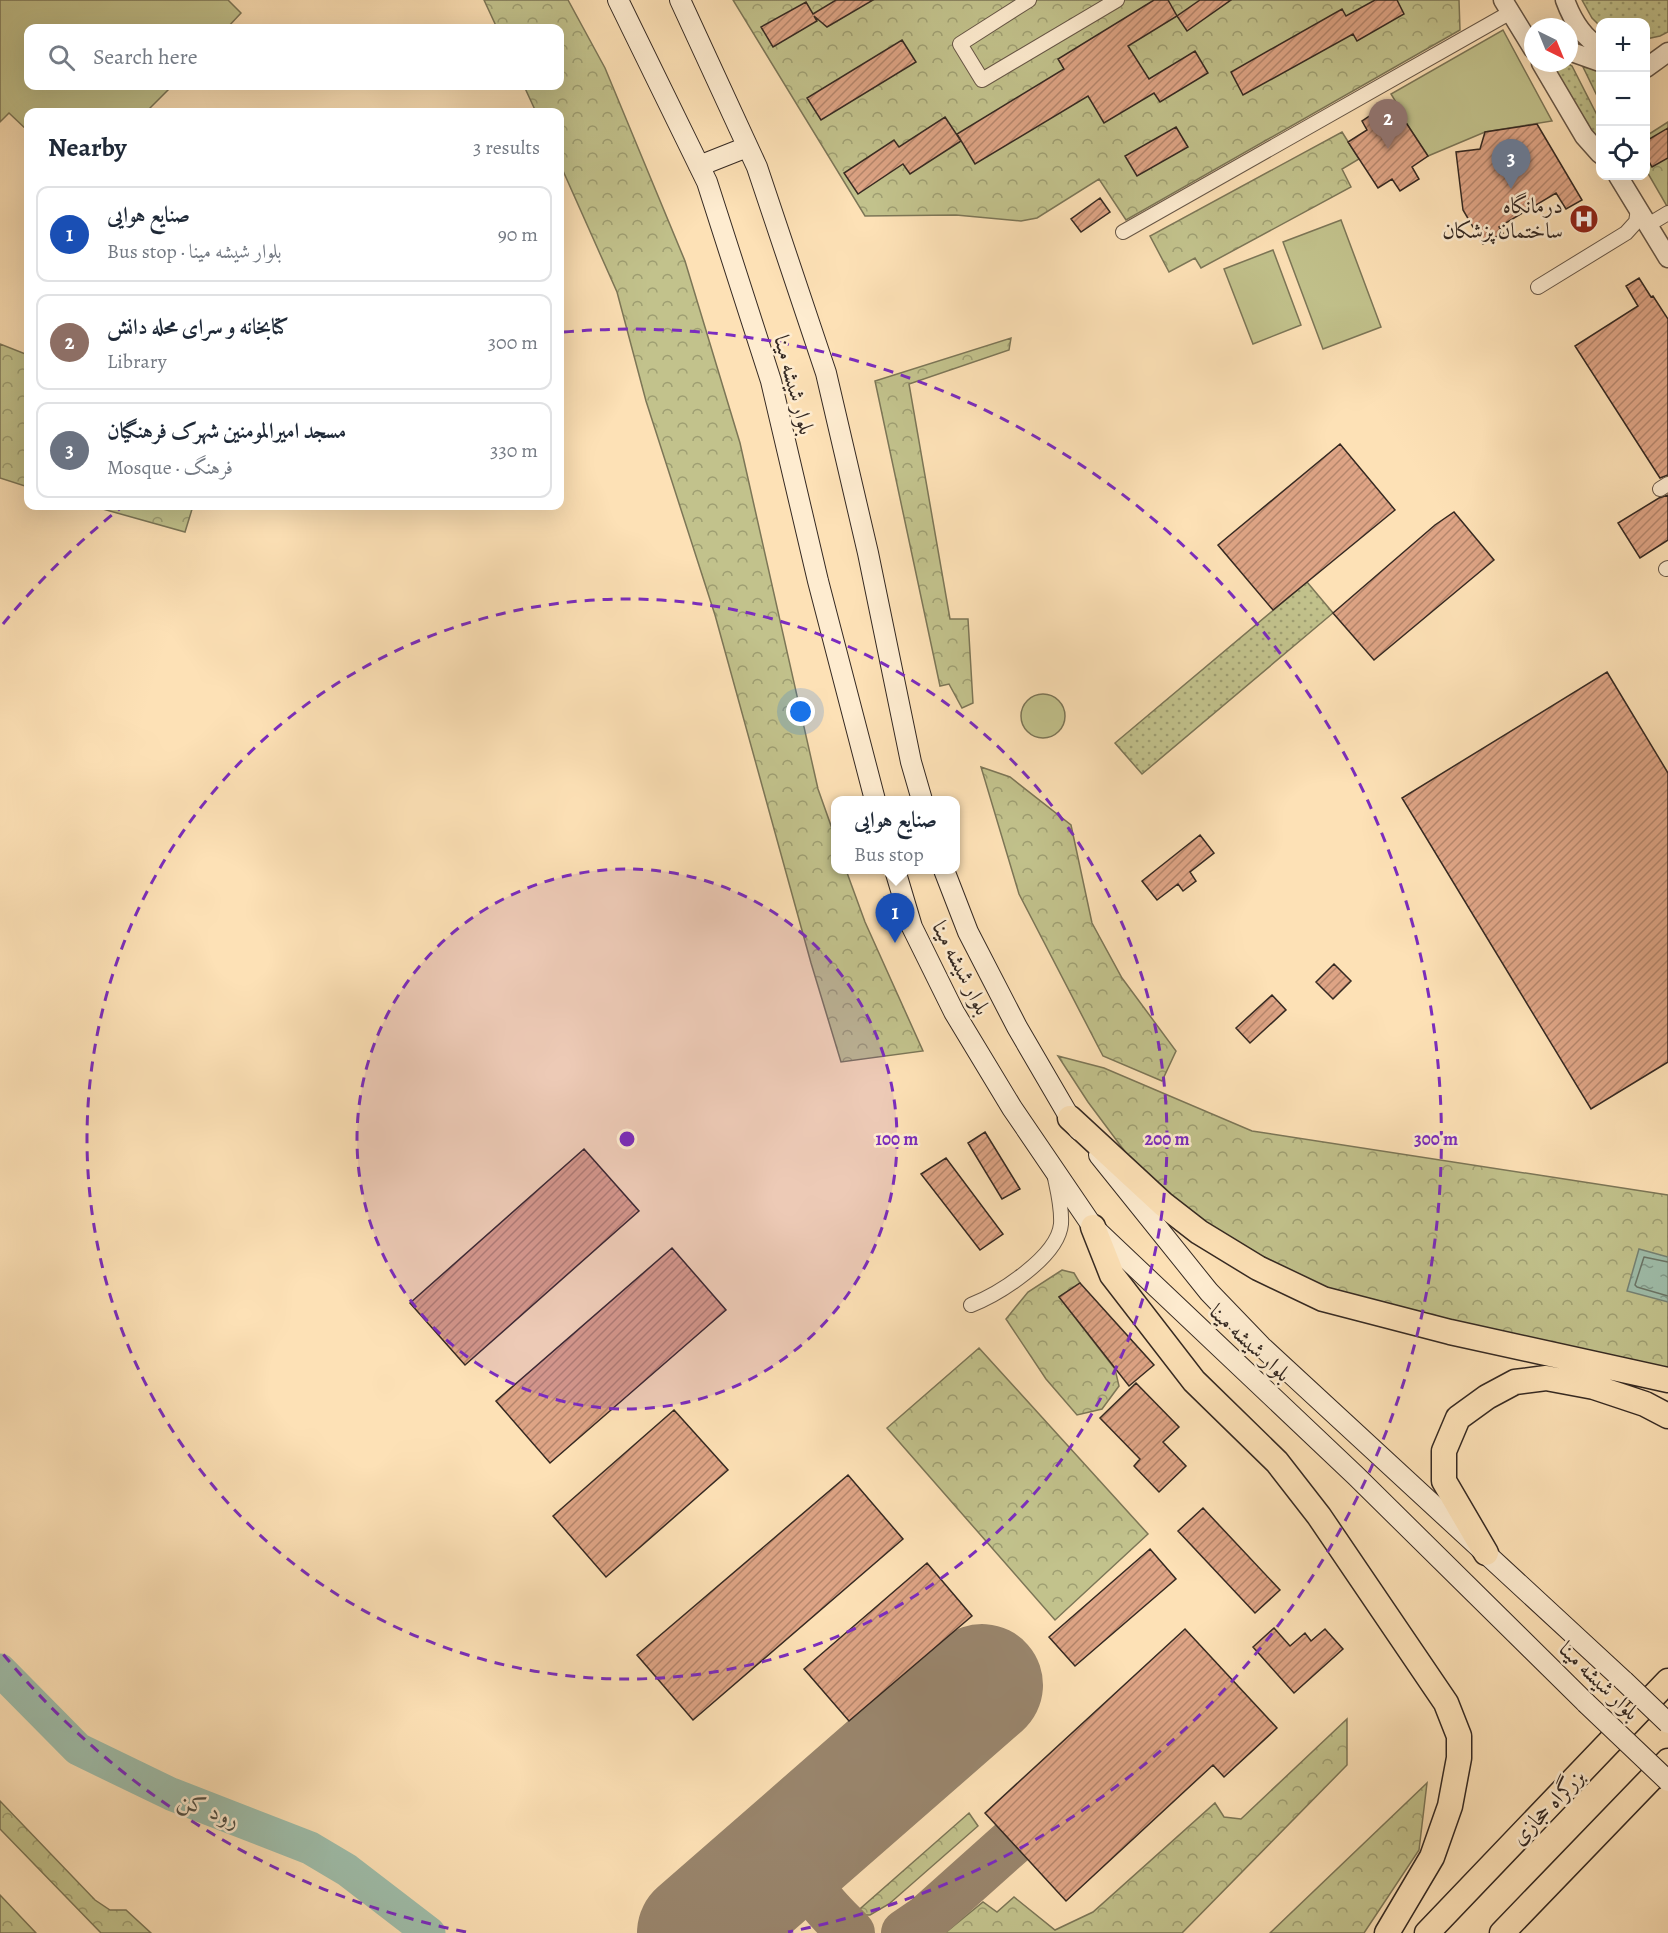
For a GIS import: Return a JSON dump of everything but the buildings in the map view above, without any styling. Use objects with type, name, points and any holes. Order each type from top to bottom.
[{"type":"highway","points":[[1070,1118],[1163,1204],[1198,1232],[1258,1268],[1323,1299],[1450,1332],[1668,1380]]},
{"type":"highway","points":[[1093,1227],[1112,1275],[1194,1381],[1277,1462],[1319,1516],[1446,1703],[1459,1736],[1459,1758],[1450,1806],[1432,1857],[1388,1933]]},
{"type":"highway","points":[[1486,1552],[1444,1481],[1444,1450],[1458,1418],[1487,1397],[1515,1382],[1546,1378],[1593,1387],[1645,1404],[1668,1416]]},
{"type":"highway","name":"بزرگراه حجازی","points":[[1427,1933],[1661,1688],[1668,1671]]},
{"type":"highway","points":[[1502,1933],[1668,1761]]},
{"type":"main road","name":"بلوار شیشه مینا","points":[[618,0],[707,182],[771,381],[818,581],[874,796]]},
{"type":"main road","name":"بلوار شیشه مینا","points":[[680,0],[757,167],[826,373],[868,554],[911,762],[921,796]]},
{"type":"main road","points":[[699,166],[747,147]]},
{"type":"main road","name":"بلوار شیشه مینا","points":[[896,874],[912,927],[954,1012],[1012,1108],[1093,1227],[1356,1476],[1668,1781]]},
{"type":"main road","name":"بلوار شیشه مینا","points":[[946,874],[968,932],[1017,1027],[1070,1118],[1209,1292],[1261,1346],[1668,1723]]},
{"type":"street","points":[[1029,0],[960,44],[982,80],[1117,0]]},
{"type":"street","points":[[1565,0],[1571,17],[1582,32],[1596,44]]},
{"type":"street","points":[[1507,6],[1524,20]]},
{"type":"street","points":[[1507,6],[1524,34]]},
{"type":"street","points":[[1123,232],[1507,6]]},
{"type":"street","points":[[1578,54],[1596,61]]},
{"type":"street","points":[[1546,72],[1584,136],[1596,150]]},
{"type":"street","points":[[1620,180],[1668,258]]},
{"type":"street","points":[[1538,287],[1626,233],[1636,222],[1638,209]]},
{"type":"street","points":[[1648,225],[1668,213]]},
{"type":"street","points":[[971,1305],[990,1297],[1046,1255],[1061,1226],[1059,1197],[1053,1167]]},
{"type":"green space","points":[[0,0],[228,0],[241,13],[231,24],[24,24],[24,90],[168,90],[150,108],[24,108],[24,127],[9,113],[0,122]]},
{"type":"green space","points":[[484,0],[568,0],[605,68],[685,261],[740,443],[818,789],[831,826],[831,874],[847,874],[865,922],[923,1051],[841,1062],[811,963],[715,615],[646,401],[617,292],[564,173],[564,108],[534,108],[526,90],[564,90],[564,24],[495,24]]},
{"type":"green space","points":[[733,0],[1459,0],[1460,30],[1126,220],[1099,179],[1037,218],[1021,221],[956,215],[865,216]]},
{"type":"green space","points":[[1582,0],[1668,0],[1668,32],[1660,36],[1650,38],[1650,18],[1596,18],[1596,22]]},
{"type":"green space","points":[[1503,30],[1552,121],[1485,132],[1428,156],[1403,118],[1405,117],[1391,94]]},
{"type":"green space","points":[[1583,67],[1596,69],[1596,94]]},
{"type":"green space","points":[[1552,72],[1575,72],[1596,113],[1596,141]]},
{"type":"green space","points":[[1668,122],[1668,208],[1650,177],[1650,133]]},
{"type":"green space","points":[[1342,132],[1359,159],[1342,169],[1351,187],[1201,268],[1195,258],[1169,272],[1150,236]]},
{"type":"green space","points":[[1341,220],[1381,327],[1323,349],[1283,242]]},
{"type":"green space","points":[[1273,250],[1301,325],[1253,344],[1224,269]]},
{"type":"green space","points":[[1011,338],[1009,350],[909,384],[950,619],[968,619],[973,703],[962,708],[949,684],[940,686],[875,381]]},
{"type":"green space","points":[[0,344],[24,353],[24,486],[0,478]]},
{"type":"green space","points":[[106,510],[192,510],[185,532]]},
{"type":"green space","points":[[1307,582],[1333,613],[1142,774],[1115,743]]},
{"type":"green space","points":[[1043,694],[1059,700],[1065,716],[1059,732],[1043,738],[1027,732],[1021,716],[1027,700]]},
{"type":"green space","points":[[981,767],[1010,777],[1071,825],[1092,923],[1122,978],[1176,1051],[1162,1081],[1103,1056],[1019,894]]},
{"type":"green space","points":[[1058,1056],[1104,1068],[1252,1131],[1668,1195],[1668,1371],[1388,1308],[1318,1286],[1206,1229],[1129,1157],[1088,1102]]},
{"type":"green space","points":[[1062,1270],[1074,1273],[1080,1283],[1059,1297],[1115,1369],[1119,1386],[1102,1409],[1077,1415],[1046,1379],[1006,1319],[1028,1292]]},
{"type":"green space","points":[[979,1348],[1148,1534],[1055,1620],[887,1428]]},
{"type":"green space","points":[[1347,1719],[1347,1765],[1182,1933],[945,1933],[983,1902],[997,1912],[1014,1897],[1055,1930],[1093,1912],[1215,1803],[1224,1817],[1241,1819]]},
{"type":"green space","points":[[1427,1783],[1419,1850],[1364,1933],[1270,1933]]},
{"type":"green space","points":[[0,1801],[95,1900],[110,1910],[126,1910],[151,1933],[101,1933],[0,1829]]},
{"type":"green space","points":[[969,1813],[978,1826],[889,1904],[870,1915],[853,1915]]},
{"type":"green space","points":[[0,1895],[36,1933],[0,1933]]},
{"type":"water","points":[[1639,1249],[1668,1257],[1668,1302],[1627,1291]]},
{"type":"waterway","name":"رود کن","points":[[0,1670],[78,1749],[171,1794],[310,1848],[347,1870],[429,1933]]},
{"type":"taxiway","points":[[818,1828],[807,1849],[806,1874],[817,1896],[851,1933]]},
{"type":"taxiway","points":[[905,1933],[927,1918],[1012,1842]]},
{"type":"runway","points":[[698,1933],[982,1685]]},
{"type":"place","name":"کتابخانه و سرای محله دانش","points":[[1388,149]]},
{"type":"place","name":"مسجد امیرالمومنین شهرک فرهنگیان","points":[[1511,189]]},
{"type":"place","name":"درمانگاه ساختمان پزشکان","points":[[1584,219]]},
{"type":"place","name":"صنایع هوایی","points":[[895,943]]}]
